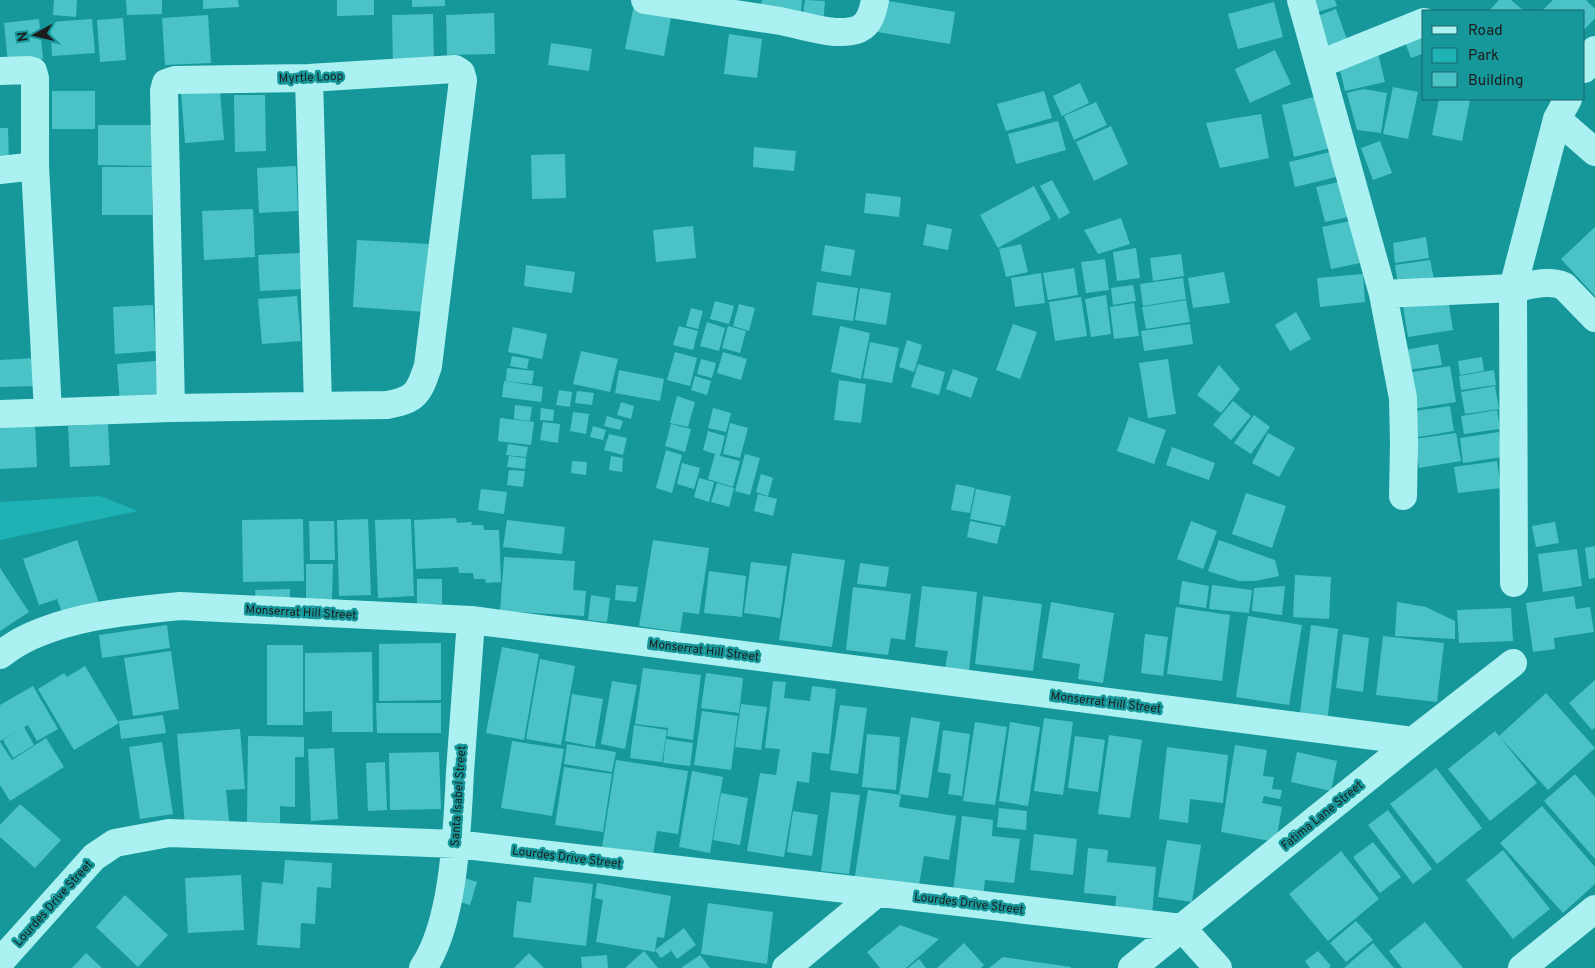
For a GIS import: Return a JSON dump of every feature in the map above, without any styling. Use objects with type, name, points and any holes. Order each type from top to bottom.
[{"type":"street","points":[[645,0],[784,22],[821,30],[837,31],[860,29],[871,18],[875,0]]},
{"type":"street","points":[[1301,0],[1383,294],[1402,398],[1404,443],[1403,496]]},
{"type":"street","points":[[1320,64],[1422,23]]},
{"type":"street","points":[[1585,67],[1595,50]]},
{"type":"street","name":"Myrtle Loop","points":[[171,408],[164,91],[166,84],[175,80],[309,78],[455,69],[461,73],[463,80],[428,366],[423,383],[415,394],[403,402],[387,405],[318,406]]},
{"type":"street","points":[[0,71],[29,70],[33,71],[35,78],[35,166],[48,412]]},
{"type":"street","points":[[0,414],[171,408],[318,406],[309,78]]},
{"type":"street","points":[[1562,109],[1595,152]]},
{"type":"street","points":[[1514,582],[1513,288],[1562,109]]},
{"type":"street","points":[[0,170],[35,166]]},
{"type":"street","points":[[1383,294],[1513,288],[1551,282],[1564,286],[1595,318]]},
{"type":"street","name":"Monserrat Hill Street","points":[[0,655],[22,640],[56,627],[89,618],[134,610],[180,606],[471,620],[1413,741]]},
{"type":"street","name":"Santa Isabel Street","points":[[423,968],[437,940],[445,914],[456,844],[471,620]]},
{"type":"street","name":"Fatima Lane Street","points":[[1132,968],[1413,741],[1513,663]]},
{"type":"street","name":"Lourdes Drive Street","points":[[0,962],[94,857],[115,843],[124,840],[169,833],[456,844],[1182,928]]},
{"type":"street","points":[[786,968],[877,893]]},
{"type":"street","points":[[1522,968],[1595,909]]},
{"type":"street","points":[[1182,928],[1218,968]]},
{"type":"green space","points":[[100,496],[138,511],[0,540],[0,502]]},
{"type":"building","points":[[54,0],[77,0],[76,17],[53,15]]},
{"type":"building","points":[[126,0],[162,0],[162,14],[127,15]]},
{"type":"building","points":[[203,0],[238,0],[239,7],[203,9]]},
{"type":"building","points":[[337,0],[374,0],[374,15],[337,16]]},
{"type":"building","points":[[412,0],[445,0],[445,6],[412,7]]},
{"type":"building","points":[[762,0],[802,0],[800,21],[760,16]]},
{"type":"building","points":[[805,0],[825,1],[823,24],[802,21]]},
{"type":"building","points":[[882,0],[955,12],[950,44],[877,32]]},
{"type":"building","points":[[1307,0],[1335,0],[1337,6],[1311,14]]},
{"type":"building","points":[[1499,0],[1511,0],[1523,10],[1490,10]]},
{"type":"building","points":[[1553,0],[1586,0],[1595,9],[1595,18],[1585,29],[1585,10],[1543,10]]},
{"type":"building","points":[[1274,2],[1283,37],[1238,49],[1228,14]]},
{"type":"building","points":[[634,5],[672,12],[664,56],[625,49]]},
{"type":"building","points":[[1336,9],[1349,45],[1326,53],[1312,18]]},
{"type":"building","points":[[494,13],[495,54],[447,55],[446,15]]},
{"type":"building","points":[[433,14],[434,64],[393,64],[392,15]]},
{"type":"building","points":[[208,15],[211,63],[165,65],[162,18]]},
{"type":"building","points":[[123,18],[126,60],[100,62],[97,20]]},
{"type":"building","points":[[39,19],[43,59],[8,63],[4,23]]},
{"type":"building","points":[[92,19],[95,53],[52,56],[50,22]]},
{"type":"building","points":[[1422,27],[1422,54],[1411,58],[1402,35]]},
{"type":"building","points":[[729,34],[762,39],[757,78],[724,74]]},
{"type":"building","points":[[551,43],[592,49],[589,71],[548,65]]},
{"type":"building","points":[[1275,50],[1291,84],[1250,103],[1235,69]]},
{"type":"building","points":[[1378,53],[1385,82],[1345,91],[1338,62]]},
{"type":"building","points":[[1080,83],[1089,103],[1062,116],[1053,96]]},
{"type":"building","points":[[1393,87],[1418,92],[1408,139],[1383,134]]},
{"type":"building","points":[[1363,89],[1387,93],[1381,133],[1357,130],[1347,93]]},
{"type":"building","points":[[220,90],[224,140],[185,143],[181,93]]},
{"type":"building","points":[[52,91],[95,91],[95,129],[52,129]]},
{"type":"building","points":[[1044,91],[1052,118],[1006,131],[997,104]]},
{"type":"building","points":[[234,95],[265,95],[266,151],[235,152]]},
{"type":"building","points":[[1322,95],[1335,147],[1294,157],[1282,105]]},
{"type":"building","points":[[1439,100],[1470,100],[1462,141],[1432,135]]},
{"type":"building","points":[[1096,102],[1107,125],[1074,140],[1064,116]]},
{"type":"building","points":[[1261,114],[1269,158],[1220,168],[1206,123]]},
{"type":"building","points":[[1058,121],[1066,150],[1016,164],[1008,134]]},
{"type":"building","points":[[98,125],[152,125],[152,166],[98,165]]},
{"type":"building","points":[[1111,126],[1128,164],[1094,181],[1076,142]]},
{"type":"building","points":[[0,128],[8,128],[9,166],[0,166]]},
{"type":"building","points":[[1380,141],[1392,173],[1373,180],[1361,148]]},
{"type":"building","points":[[754,147],[796,151],[794,171],[753,167]]},
{"type":"building","points":[[1334,151],[1340,176],[1295,187],[1289,162]]},
{"type":"building","points":[[565,154],[566,198],[532,199],[531,155]]},
{"type":"building","points":[[296,166],[298,211],[259,213],[257,168]]},
{"type":"building","points":[[102,167],[152,167],[152,215],[102,215]]},
{"type":"building","points":[[1052,180],[1070,213],[1059,219],[1040,186]]},
{"type":"building","points":[[1339,182],[1348,217],[1325,222],[1316,187]]},
{"type":"building","points":[[1034,186],[1051,219],[998,248],[980,215]]},
{"type":"building","points":[[866,193],[901,197],[899,217],[864,213]]},
{"type":"building","points":[[253,209],[255,257],[204,260],[202,211]]},
{"type":"building","points":[[1121,218],[1130,244],[1098,254],[1084,230]]},
{"type":"building","points":[[1350,221],[1360,263],[1331,269],[1322,227]]},
{"type":"building","points":[[927,224],[952,229],[948,250],[923,245]]},
{"type":"building","points":[[693,226],[696,258],[656,262],[653,230]]},
{"type":"building","points":[[1595,227],[1595,296],[1561,259]]},
{"type":"building","points":[[1426,237],[1429,258],[1395,263],[1393,243]]},
{"type":"building","points":[[357,240],[430,244],[426,312],[353,307]]},
{"type":"building","points":[[1021,244],[1028,272],[1006,277],[999,249]]},
{"type":"building","points":[[825,245],[855,250],[851,276],[821,271]]},
{"type":"building","points":[[1136,248],[1140,278],[1117,281],[1113,252]]},
{"type":"building","points":[[300,253],[302,289],[260,291],[258,255]]},
{"type":"building","points":[[1181,254],[1184,276],[1153,281],[1150,258]]},
{"type":"building","points":[[1105,259],[1109,290],[1086,293],[1081,262]]},
{"type":"building","points":[[1430,260],[1434,279],[1398,284],[1395,265]]},
{"type":"building","points":[[526,265],[575,272],[572,293],[524,286]]},
{"type":"building","points":[[1074,268],[1078,295],[1048,300],[1043,273]]},
{"type":"building","points":[[1224,272],[1230,303],[1193,308],[1188,278]]},
{"type":"building","points":[[1041,273],[1045,303],[1015,307],[1011,278]]},
{"type":"building","points":[[1363,274],[1365,302],[1320,307],[1317,278]]},
{"type":"building","points":[[1183,278],[1186,299],[1143,306],[1140,284]]},
{"type":"building","points":[[817,282],[858,288],[853,321],[812,315]]},
{"type":"building","points":[[1133,285],[1136,301],[1113,305],[1111,288]]},
{"type":"building","points":[[860,288],[891,293],[886,325],[855,320]]},
{"type":"building","points":[[1106,295],[1111,334],[1091,337],[1085,299]]},
{"type":"building","points":[[297,296],[301,341],[262,344],[258,299]]},
{"type":"building","points":[[1081,297],[1087,336],[1055,341],[1049,302]]},
{"type":"building","points":[[1448,299],[1453,330],[1408,337],[1403,306]]},
{"type":"building","points":[[1186,300],[1190,322],[1146,329],[1142,307]]},
{"type":"building","points":[[715,301],[734,306],[729,324],[710,319]]},
{"type":"building","points":[[1134,303],[1139,336],[1114,339],[1110,307]]},
{"type":"building","points":[[739,304],[755,308],[749,331],[733,326]]},
{"type":"building","points":[[153,305],[156,351],[115,354],[113,307]]},
{"type":"building","points":[[691,308],[703,311],[698,329],[686,326]]},
{"type":"building","points":[[1296,312],[1311,339],[1290,351],[1275,325]]},
{"type":"building","points":[[707,322],[725,328],[719,351],[700,346]]},
{"type":"building","points":[[1013,324],[1037,332],[1020,379],[996,370]]},
{"type":"building","points":[[1190,324],[1193,344],[1144,351],[1141,331]]},
{"type":"building","points":[[679,326],[698,331],[693,350],[673,345]]},
{"type":"building","points":[[728,326],[746,331],[740,353],[722,348]]},
{"type":"building","points":[[840,326],[870,333],[861,379],[831,372]]},
{"type":"building","points":[[513,327],[547,334],[542,359],[508,352]]},
{"type":"building","points":[[907,340],[922,345],[914,372],[899,367]]},
{"type":"building","points":[[870,342],[899,348],[892,383],[863,378]]},
{"type":"building","points":[[1438,344],[1442,365],[1408,370],[1405,350]]},
{"type":"building","points":[[581,351],[618,359],[610,392],[573,384]]},
{"type":"building","points":[[675,352],[697,358],[690,386],[667,380]]},
{"type":"building","points":[[723,352],[747,359],[741,380],[717,373]]},
{"type":"building","points":[[512,356],[529,359],[527,369],[510,366]]},
{"type":"building","points":[[1482,357],[1484,371],[1460,375],[1458,361]]},
{"type":"building","points":[[35,358],[37,386],[0,387],[0,360]]},
{"type":"building","points":[[701,359],[716,363],[712,378],[697,374]]},
{"type":"building","points":[[1168,359],[1176,414],[1148,418],[1139,363]]},
{"type":"building","points":[[156,361],[158,401],[120,403],[117,364]]},
{"type":"building","points":[[918,364],[945,372],[939,395],[911,387]]},
{"type":"building","points":[[1219,365],[1240,389],[1221,413],[1197,395]]},
{"type":"building","points":[[1450,366],[1456,402],[1412,409],[1406,373]]},
{"type":"building","points":[[507,368],[534,371],[532,384],[506,381]]},
{"type":"building","points":[[953,369],[978,378],[971,398],[946,389]]},
{"type":"building","points":[[619,370],[664,379],[660,401],[615,393]]},
{"type":"building","points":[[1494,370],[1496,385],[1461,390],[1459,376]]},
{"type":"building","points":[[695,376],[711,381],[707,395],[691,390]]},
{"type":"building","points":[[839,380],[866,384],[861,423],[834,420]]},
{"type":"building","points":[[504,381],[543,387],[541,402],[502,397]]},
{"type":"building","points":[[1495,386],[1499,409],[1465,414],[1461,392]]},
{"type":"building","points":[[559,390],[572,392],[570,407],[556,405]]},
{"type":"building","points":[[577,391],[594,393],[592,405],[575,403]]},
{"type":"building","points":[[677,396],[695,402],[688,427],[670,423]]},
{"type":"building","points":[[1233,401],[1251,416],[1231,440],[1213,425]]},
{"type":"building","points":[[621,402],[634,406],[631,419],[617,415]]},
{"type":"building","points":[[515,405],[532,407],[530,421],[514,419]]},
{"type":"building","points":[[1450,406],[1454,431],[1412,438],[1408,412]]},
{"type":"building","points":[[541,408],[554,410],[553,421],[540,420]]},
{"type":"building","points":[[713,408],[731,413],[726,432],[708,428]]},
{"type":"building","points":[[1497,410],[1500,429],[1464,434],[1461,416]]},
{"type":"building","points":[[573,412],[589,414],[586,434],[570,431]]},
{"type":"building","points":[[1254,415],[1270,427],[1251,454],[1234,443]]},
{"type":"building","points":[[607,416],[623,421],[620,430],[604,426]]},
{"type":"building","points":[[1129,417],[1166,430],[1154,464],[1117,451]]},
{"type":"building","points":[[500,418],[534,422],[531,445],[498,441]]},
{"type":"building","points":[[543,422],[560,424],[558,443],[540,440]]},
{"type":"building","points":[[35,423],[37,467],[0,469],[0,425]]},
{"type":"building","points":[[730,423],[748,428],[740,458],[723,454]]},
{"type":"building","points":[[108,424],[110,465],[70,467],[68,426]]},
{"type":"building","points":[[671,424],[691,429],[685,452],[665,446]]},
{"type":"building","points":[[593,426],[606,430],[603,440],[590,437]]},
{"type":"building","points":[[708,431],[725,436],[720,456],[740,461],[733,487],[708,479],[715,454],[703,450]]},
{"type":"building","points":[[1499,432],[1502,457],[1463,463],[1460,438]]},
{"type":"building","points":[[1268,433],[1295,448],[1279,477],[1252,463]]},
{"type":"building","points":[[1456,433],[1461,461],[1419,468],[1414,439]]},
{"type":"building","points":[[609,434],[627,438],[623,455],[604,450]]},
{"type":"building","points":[[508,444],[528,447],[526,457],[506,455]]},
{"type":"building","points":[[1172,447],[1215,463],[1209,480],[1166,465]]},
{"type":"building","points":[[666,450],[682,455],[672,493],[656,488]]},
{"type":"building","points":[[745,454],[760,458],[750,495],[735,491]]},
{"type":"building","points":[[509,456],[526,458],[525,469],[507,467]]},
{"type":"building","points":[[611,456],[623,458],[622,472],[609,470]]},
{"type":"building","points":[[572,461],[587,462],[586,475],[571,473]]},
{"type":"building","points":[[1497,461],[1501,488],[1458,493],[1454,467]]},
{"type":"building","points":[[682,463],[700,468],[694,489],[677,484]]},
{"type":"building","points":[[509,470],[525,471],[523,487],[507,485]]},
{"type":"building","points":[[761,474],[773,478],[768,496],[756,492]]},
{"type":"building","points":[[699,478],[714,482],[709,502],[694,497]]},
{"type":"building","points":[[717,483],[734,488],[729,507],[711,502]]},
{"type":"building","points":[[956,484],[975,488],[970,513],[951,510]]},
{"type":"building","points":[[481,489],[507,492],[504,514],[478,510]]},
{"type":"building","points":[[976,489],[1011,496],[1005,526],[970,519]]},
{"type":"building","points":[[1246,493],[1286,506],[1272,548],[1232,534]]},
{"type":"building","points":[[758,494],[777,499],[773,516],[754,511]]},
{"type":"building","points":[[456,518],[457,523],[472,522],[471,525],[483,525],[484,530],[499,530],[501,582],[486,583],[485,579],[474,579],[473,573],[459,573],[458,567],[416,569],[414,520]]},
{"type":"building","points":[[303,519],[304,581],[243,582],[242,520]]},
{"type":"building","points":[[368,519],[371,595],[339,596],[337,520]]},
{"type":"building","points":[[411,519],[414,596],[378,598],[375,520]]},
{"type":"building","points":[[507,520],[565,527],[562,554],[503,547]]},
{"type":"building","points":[[309,521],[334,521],[335,560],[310,560]]},
{"type":"building","points":[[970,521],[1001,527],[997,544],[967,537]]},
{"type":"building","points":[[1191,521],[1217,531],[1203,569],[1177,559]]},
{"type":"building","points":[[1555,522],[1559,543],[1536,547],[1532,526]]},
{"type":"building","points":[[77,540],[99,603],[63,615],[57,599],[39,605],[23,559]]},
{"type":"building","points":[[653,540],[709,548],[699,614],[683,612],[680,632],[639,626]]},
{"type":"building","points":[[1219,540],[1275,560],[1279,576],[1255,581],[1239,581],[1208,571]]},
{"type":"building","points":[[1595,546],[1595,578],[1589,579],[1585,548]]},
{"type":"building","points":[[1577,549],[1582,586],[1543,592],[1538,554]]},
{"type":"building","points":[[792,553],[845,560],[832,647],[779,640]]},
{"type":"building","points":[[504,557],[575,561],[573,590],[586,591],[584,616],[500,611]]},
{"type":"building","points":[[751,562],[787,566],[780,618],[744,613]]},
{"type":"building","points":[[860,563],[889,567],[886,587],[857,584]]},
{"type":"building","points":[[306,564],[333,564],[332,599],[306,599]]},
{"type":"building","points":[[0,568],[29,612],[0,631]]},
{"type":"building","points":[[709,571],[746,576],[742,617],[704,613]]},
{"type":"building","points":[[1295,575],[1331,577],[1329,619],[1293,617]]},
{"type":"building","points":[[417,579],[442,579],[442,604],[417,604]]},
{"type":"building","points":[[1182,581],[1209,586],[1206,608],[1179,604]]},
{"type":"building","points":[[616,585],[638,587],[636,602],[615,600]]},
{"type":"building","points":[[1212,585],[1252,590],[1249,613],[1209,609]]},
{"type":"building","points":[[922,586],[977,592],[969,672],[945,669],[948,651],[915,647]]},
{"type":"building","points":[[1285,586],[1282,615],[1252,611],[1254,588]]},
{"type":"building","points":[[853,587],[911,594],[905,640],[891,638],[888,655],[846,650]]},
{"type":"building","points":[[290,589],[290,605],[256,605],[255,590]]},
{"type":"building","points":[[591,595],[610,598],[607,622],[588,620]]},
{"type":"building","points":[[983,596],[1042,604],[1033,671],[975,664]]},
{"type":"building","points":[[1574,596],[1576,609],[1590,607],[1594,632],[1554,638],[1555,649],[1533,652],[1526,603]]},
{"type":"building","points":[[1051,602],[1114,613],[1103,683],[1078,679],[1080,664],[1042,658]]},
{"type":"building","points":[[1397,602],[1426,607],[1455,621],[1455,639],[1395,636]]},
{"type":"building","points":[[1176,607],[1230,615],[1222,681],[1167,674]]},
{"type":"building","points":[[1511,608],[1513,641],[1459,643],[1457,610]]},
{"type":"building","points":[[1248,616],[1302,625],[1289,705],[1236,697]]},
{"type":"building","points":[[167,625],[170,648],[102,658],[99,635]]},
{"type":"building","points":[[1311,625],[1338,629],[1327,723],[1299,720]]},
{"type":"building","points":[[1145,634],[1168,637],[1163,676],[1141,673]]},
{"type":"building","points":[[1343,634],[1369,638],[1363,692],[1336,688]]},
{"type":"building","points":[[1383,636],[1444,643],[1437,702],[1376,695]]},
{"type":"building","points":[[441,643],[441,700],[379,701],[379,644]]},
{"type":"building","points":[[267,645],[303,645],[303,725],[267,725]]},
{"type":"building","points":[[502,647],[539,654],[524,740],[486,733]]},
{"type":"building","points":[[171,651],[179,709],[133,716],[124,658]]},
{"type":"building","points":[[372,652],[373,732],[332,732],[332,711],[305,712],[305,653]]},
{"type":"building","points":[[540,659],[575,666],[561,745],[526,739]]},
{"type":"building","points":[[85,666],[119,723],[74,750],[38,689],[64,673],[67,677]]},
{"type":"building","points":[[643,668],[701,675],[693,740],[667,736],[668,728],[635,724]]},
{"type":"building","points":[[706,673],[743,678],[739,713],[701,708]]},
{"type":"building","points":[[1595,680],[1595,727],[1592,730],[1569,703]]},
{"type":"building","points":[[612,681],[637,685],[625,749],[601,744]]},
{"type":"building","points":[[773,681],[786,682],[784,698],[810,701],[812,686],[836,689],[829,754],[812,752],[809,783],[797,781],[784,857],[747,851],[760,773],[776,775],[780,749],[765,748]]},
{"type":"building","points":[[33,686],[58,729],[37,741],[28,725],[0,741],[0,705]]},
{"type":"building","points":[[1546,693],[1595,748],[1548,790],[1499,736]]},
{"type":"building","points":[[572,694],[603,699],[595,747],[565,741]]},
{"type":"building","points":[[376,703],[441,703],[441,733],[377,733]]},
{"type":"building","points":[[741,704],[767,707],[761,750],[735,747]]},
{"type":"building","points":[[840,705],[867,708],[858,774],[830,770]]},
{"type":"building","points":[[702,711],[738,716],[731,770],[694,765]]},
{"type":"building","points":[[163,715],[166,733],[121,739],[119,721]]},
{"type":"building","points":[[911,717],[940,722],[928,798],[899,794]]},
{"type":"building","points":[[1044,718],[1073,722],[1063,795],[1034,791]]},
{"type":"building","points":[[975,722],[1007,727],[995,805],[963,801]]},
{"type":"building","points":[[1010,722],[1040,727],[1028,806],[999,801]]},
{"type":"building","points":[[634,725],[667,730],[662,762],[630,758]]},
{"type":"building","points":[[24,727],[34,745],[13,758],[3,740]]},
{"type":"building","points":[[240,729],[245,789],[226,790],[229,821],[185,825],[177,734]]},
{"type":"building","points":[[943,730],[970,734],[962,796],[948,794],[951,774],[938,772]]},
{"type":"building","points":[[1495,731],[1537,783],[1490,821],[1448,769]]},
{"type":"building","points":[[867,734],[900,737],[896,790],[862,787]]},
{"type":"building","points":[[1109,735],[1142,740],[1130,818],[1098,814]]},
{"type":"building","points":[[248,736],[304,737],[304,757],[295,757],[295,807],[280,806],[280,823],[247,822]]},
{"type":"building","points":[[1075,736],[1105,740],[1098,792],[1068,788]]},
{"type":"building","points":[[46,738],[64,767],[10,801],[0,785],[0,742],[12,760]]},
{"type":"building","points":[[666,739],[693,743],[690,766],[663,763]]},
{"type":"building","points":[[512,741],[564,749],[552,816],[501,808]]},
{"type":"building","points":[[162,742],[173,814],[140,819],[129,747]]},
{"type":"building","points":[[567,744],[616,752],[612,772],[564,764]]},
{"type":"building","points":[[1235,745],[1267,750],[1263,776],[1274,777],[1272,789],[1282,790],[1280,799],[1264,796],[1262,803],[1282,807],[1276,842],[1221,832]]},
{"type":"building","points":[[1167,747],[1228,755],[1223,803],[1190,799],[1188,823],[1159,819]]},
{"type":"building","points":[[334,748],[338,819],[311,821],[308,749]]},
{"type":"building","points":[[439,752],[441,809],[390,810],[389,753]]},
{"type":"building","points":[[1297,752],[1337,761],[1331,791],[1291,782]]},
{"type":"building","points":[[616,760],[688,771],[678,834],[657,831],[653,854],[602,847]]},
{"type":"building","points":[[385,762],[387,810],[368,811],[366,763]]},
{"type":"building","points":[[564,767],[612,774],[603,832],[555,825]]},
{"type":"building","points":[[1436,768],[1482,828],[1437,864],[1390,804]]},
{"type":"building","points":[[692,771],[723,777],[710,853],[679,847]]},
{"type":"building","points":[[1575,774],[1595,797],[1595,859],[1544,801]]},
{"type":"building","points":[[868,790],[901,795],[899,807],[956,816],[949,860],[924,856],[918,891],[854,882]]},
{"type":"building","points":[[831,792],[860,795],[849,874],[821,871]]},
{"type":"building","points":[[721,793],[748,798],[740,845],[713,840]]},
{"type":"building","points":[[20,804],[61,840],[35,868],[0,837],[0,825]]},
{"type":"building","points":[[1542,806],[1595,867],[1595,884],[1563,913],[1500,843]]},
{"type":"building","points":[[999,808],[1027,811],[1026,830],[997,827]]},
{"type":"building","points":[[1388,810],[1432,869],[1413,884],[1368,825]]},
{"type":"building","points":[[793,811],[818,815],[812,856],[787,852]]},
{"type":"building","points":[[962,816],[993,820],[992,836],[1020,839],[1014,883],[985,880],[983,897],[953,893]]},
{"type":"building","points":[[1034,834],[1077,839],[1073,875],[1030,870]]},
{"type":"building","points":[[1167,840],[1201,845],[1192,902],[1158,897]]},
{"type":"building","points":[[1373,842],[1401,877],[1380,893],[1353,857]]},
{"type":"building","points":[[1088,848],[1108,850],[1107,862],[1156,867],[1152,915],[1115,911],[1116,896],[1084,893]]},
{"type":"building","points":[[1503,850],[1550,909],[1513,939],[1466,880]]},
{"type":"building","points":[[1341,851],[1379,899],[1328,941],[1289,894]]},
{"type":"building","points":[[285,860],[332,863],[331,888],[317,887],[315,924],[301,923],[300,948],[257,945],[262,882],[283,884]]},
{"type":"building","points":[[241,875],[244,930],[188,933],[185,878]]},
{"type":"building","points":[[461,877],[477,882],[470,905],[454,900]]},
{"type":"building","points":[[534,877],[593,884],[586,946],[513,937],[517,901],[531,903]]},
{"type":"building","points":[[597,883],[671,896],[664,938],[657,937],[655,952],[596,942],[603,900],[595,898]]},
{"type":"building","points":[[125,895],[168,935],[138,967],[96,927]]},
{"type":"building","points":[[708,903],[773,912],[767,964],[701,954]]},
{"type":"building","points":[[1356,921],[1373,940],[1346,962],[1330,943]]},
{"type":"building","points":[[1425,922],[1463,968],[1402,968],[1389,951]]},
{"type":"building","points":[[900,925],[939,939],[906,968],[880,968],[867,952]]},
{"type":"building","points":[[684,928],[696,945],[677,959],[668,946],[671,951],[661,958],[655,950]]},
{"type":"building","points":[[964,943],[984,965],[981,968],[937,968]]},
{"type":"building","points":[[1373,943],[1394,968],[1344,968]]},
{"type":"building","points":[[644,951],[658,968],[625,968]]},
{"type":"building","points":[[1318,951],[1331,966],[1329,968],[1310,968],[1305,961]]},
{"type":"building","points":[[86,953],[102,968],[72,968]]},
{"type":"building","points":[[529,953],[544,968],[514,968]]},
{"type":"building","points":[[607,955],[608,968],[582,968],[581,957]]},
{"type":"building","points":[[700,955],[710,968],[681,968]]},
{"type":"building","points":[[1003,957],[1071,967],[1071,968],[989,968]]},
{"type":"building","points":[[919,959],[926,968],[908,968]]}]
